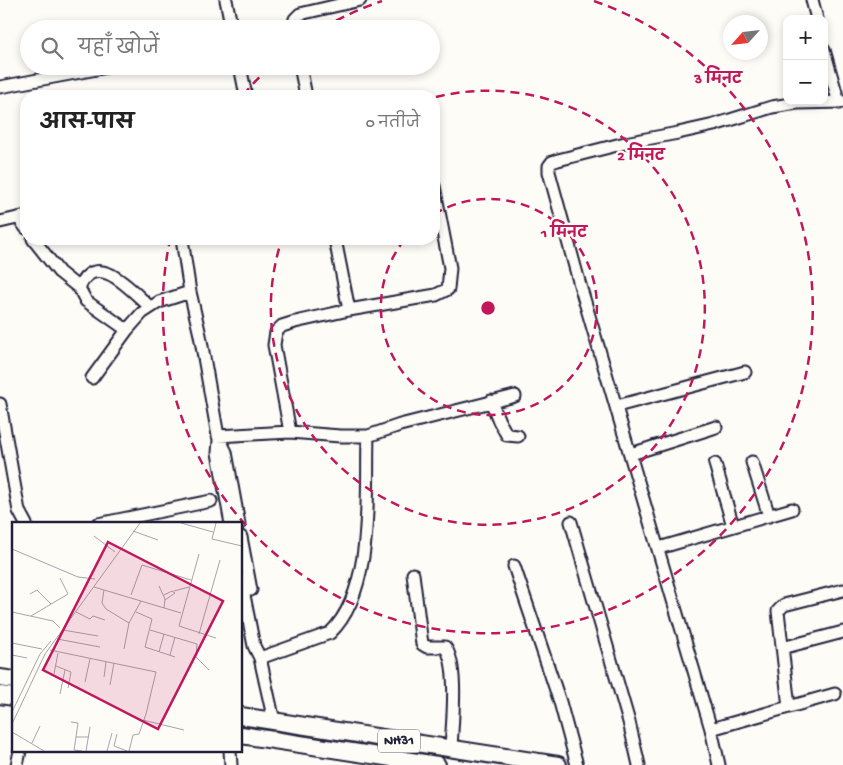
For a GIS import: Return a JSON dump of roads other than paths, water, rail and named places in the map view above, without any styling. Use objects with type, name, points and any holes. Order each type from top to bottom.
[{"type":"highway","name":"NH31","points":[[242,716],[558,765]]},
{"type":"highway","name":"NH31","points":[[242,735],[437,765]]},
{"type":"street","points":[[226,0],[230,20]]},
{"type":"street","points":[[295,20],[300,14],[360,0]]},
{"type":"street","points":[[812,0],[816,15]]},
{"type":"street","points":[[719,765],[712,729],[580,286],[549,172],[549,166],[558,160],[592,150],[687,131],[772,107],[797,103],[841,102],[827,60]]},
{"type":"street","points":[[0,87],[65,75]]},
{"type":"street","points":[[242,75],[245,90]]},
{"type":"street","points":[[302,75],[305,90]]},
{"type":"street","points":[[0,222],[20,218]]},
{"type":"street","points":[[290,432],[274,345],[276,332],[282,326],[295,322],[349,310],[436,295],[448,289],[450,268],[440,226]]},
{"type":"street","points":[[39,245],[59,272],[79,288],[86,301],[127,330]]},
{"type":"street","points":[[183,245],[190,292],[219,437],[218,453],[231,522]]},
{"type":"street","points":[[336,245],[349,310]]},
{"type":"street","points":[[79,288],[82,281],[88,275],[96,271],[103,271],[116,277],[150,307]]},
{"type":"street","points":[[92,378],[127,330],[142,314],[150,307],[190,292]]},
{"type":"street","points":[[616,406],[745,372]]},
{"type":"street","points":[[219,437],[290,432],[368,436],[400,424],[515,396]]},
{"type":"street","points":[[491,402],[503,430],[507,435],[518,436]]},
{"type":"street","points":[[0,404],[19,511],[24,522]]},
{"type":"street","points":[[631,454],[716,427]]},
{"type":"street","points":[[259,657],[330,632],[337,626],[354,594],[362,570],[365,542],[368,436]]},
{"type":"street","points":[[219,437],[226,452],[239,522]]},
{"type":"street","points":[[752,462],[769,516]]},
{"type":"street","points":[[715,464],[733,526]]},
{"type":"street","points":[[108,522],[211,501]]},
{"type":"street","points":[[659,548],[792,509]]},
{"type":"street","points":[[571,522],[630,722],[639,765]]},
{"type":"street","points":[[242,542],[261,645],[259,657]]},
{"type":"street","points":[[514,566],[560,702],[577,765]]},
{"type":"street","points":[[413,574],[422,644],[427,647],[445,647],[449,656],[454,696],[450,748]]},
{"type":"street","points":[[242,585],[254,646],[259,657],[274,721]]},
{"type":"street","points":[[789,707],[778,611],[784,605],[843,590]]},
{"type":"street","points":[[782,648],[843,632]]},
{"type":"street","points":[[712,729],[835,694]]},
{"type":"street","points":[[17,765],[20,752]]},
{"type":"street","points":[[230,752],[231,765]]}]
